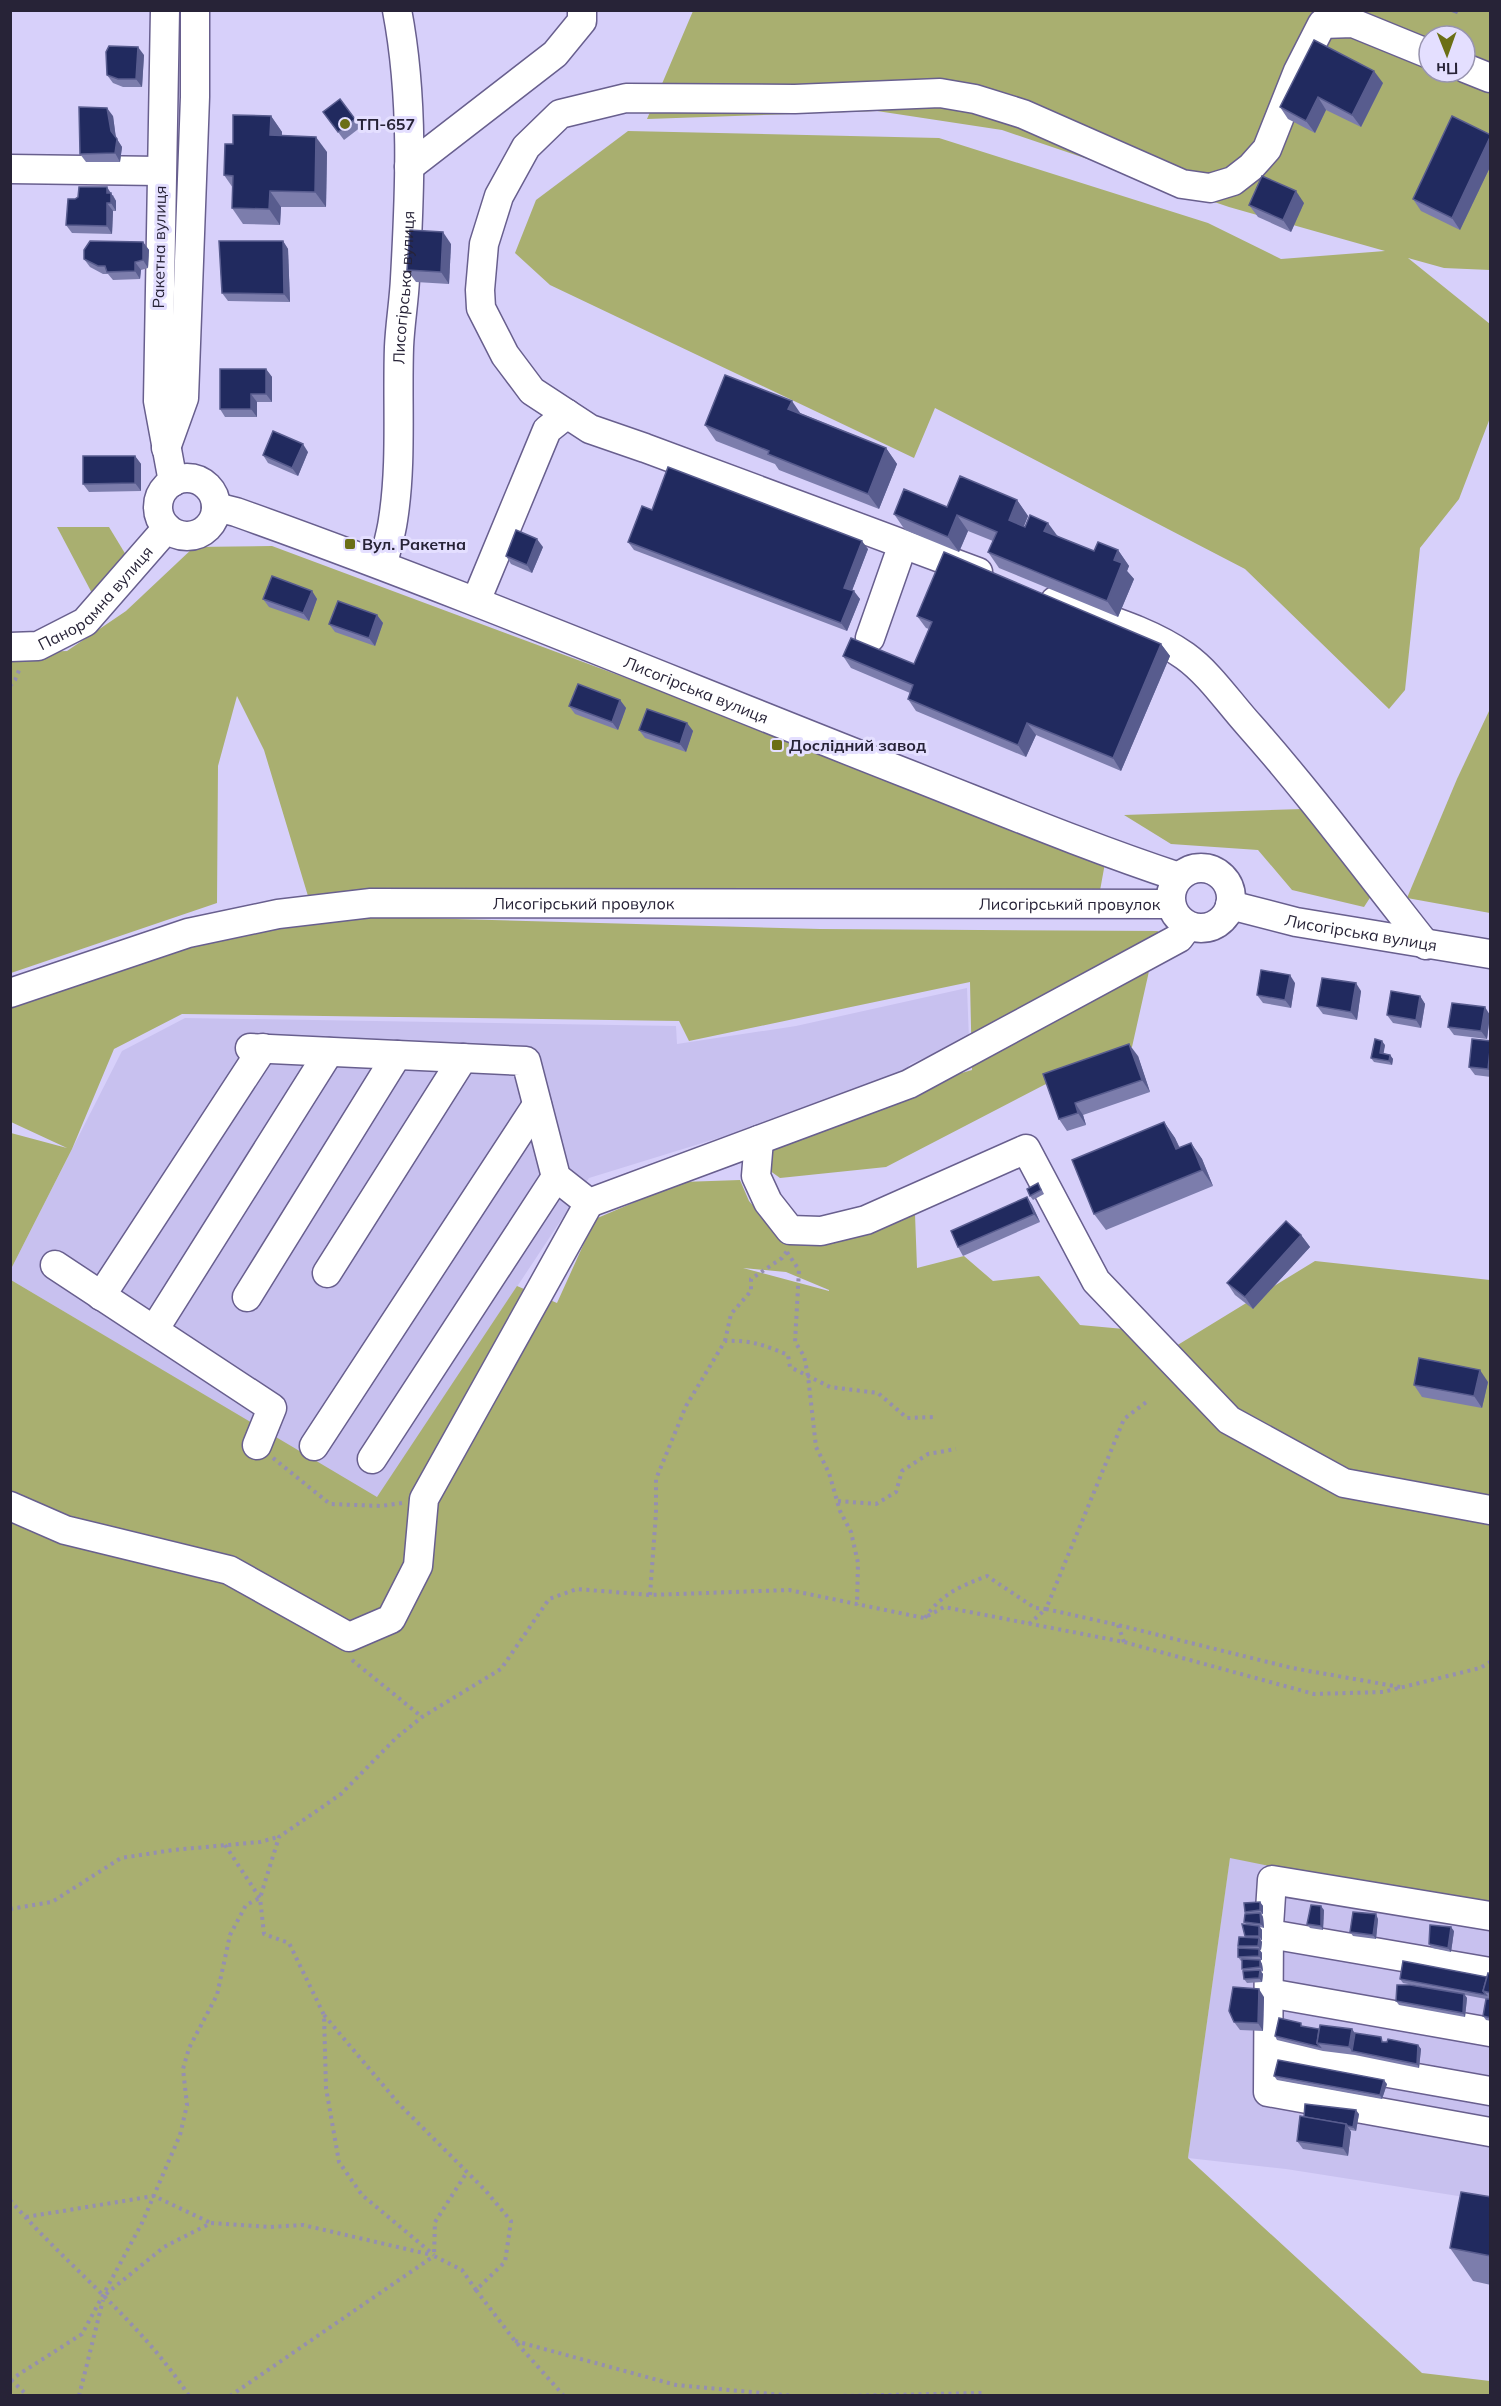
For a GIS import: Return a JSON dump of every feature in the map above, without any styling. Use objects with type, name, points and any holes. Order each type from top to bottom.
[{"type":"street","name":"Ракетна вулиця","points":[[165,10],[160,171],[158,401],[165,449],[173,482]]},
{"type":"street","points":[[165,449],[184,398],[195,97],[195,10]]},
{"type":"street","name":"Лисогірська вулиця","points":[[383,564],[393,520],[396,485],[399,344],[405,279],[409,167],[410,126],[397,10]]},
{"type":"street","points":[[409,167],[555,54],[582,21],[582,10]]},
{"type":"street","points":[[1002,581],[590,429],[532,391],[505,355],[481,308],[480,290],[484,244],[499,196],[526,147],[560,114],[626,98],[795,99],[940,93],[975,99],[1023,114],[1182,183],[1210,189],[1233,181],[1251,167],[1267,149],[1298,71],[1322,24],[1353,23],[1417,49]]},
{"type":"street","points":[[10,169],[160,171]]},
{"type":"street","points":[[476,602],[547,430],[567,414]]},
{"type":"street","points":[[189,478],[205,484],[211,490],[216,507],[213,521],[202,532],[196,535],[181,535],[167,528],[162,521],[159,503],[166,488],[173,482],[189,478]]},
{"type":"street","name":"Лисогірська вулиця","points":[[216,507],[383,564],[1116,855],[1179,877]]},
{"type":"street","name":"Панорамна вулиця","points":[[10,647],[38,646],[85,622],[167,528]]},
{"type":"street","points":[[870,638],[903,544]]},
{"type":"street","points":[[1035,593],[1133,630],[1186,656],[1202,671],[1287,769],[1426,945]]},
{"type":"street","points":[[1103,904],[1119,894],[1126,880],[1125,865],[1116,855]]},
{"type":"street","points":[[1206,868],[1219,874],[1232,894],[1227,913],[1216,924],[1203,928],[1188,926],[1177,917],[1171,904],[1171,889],[1179,877],[1191,869],[1206,868]]},
{"type":"street","name":"Лисогірський провулок","points":[[10,993],[188,933],[278,914],[371,903],[1171,904]]},
{"type":"street","name":"Лисогірська вулиця","points":[[1230,905],[1296,922],[1491,954]]},
{"type":"street","points":[[10,1506],[65,1530],[229,1570],[349,1637],[391,1619],[418,1566],[423,1499],[589,1203],[909,1084],[1179,938],[1188,926]]},
{"type":"street","points":[[101,1296],[257,1048],[526,1061],[556,1177],[589,1203]]},
{"type":"street","points":[[154,1330],[329,1052]]},
{"type":"street","points":[[247,1297],[398,1055]]},
{"type":"street","points":[[327,1273],[463,1058]]},
{"type":"street","points":[[314,1446],[537,1105]]},
{"type":"street","points":[[759,1140],[756,1176],[788,1241],[866,1220],[1026,1149],[1096,1281],[1229,1420],[1344,1483],[1491,1510]]},
{"type":"street","points":[[372,1459],[556,1177]]},
{"type":"street","points":[[54,1265],[272,1408],[257,1445]]},
{"type":"street","points":[[1491,1916],[1272,1880],[1268,2092],[1491,2132]]},
{"type":"street","points":[[1270,1934],[1491,1972]]},
{"type":"street","points":[[1269,1993],[1491,2032]]},
{"type":"street","points":[[1270,2052],[1491,2091]]},
{"type":"path","points":[[650,1595],[656,1479],[686,1406],[724,1341],[731,1314],[751,1291],[751,1279],[782,1258],[788,1241]]},
{"type":"path","points":[[788,1241],[799,1270],[795,1342],[804,1356],[816,1447],[829,1473],[851,1532],[858,1563],[857,1605]]},
{"type":"path","points":[[724,1341],[745,1340],[760,1343],[788,1355],[790,1367],[830,1387],[878,1393],[907,1418],[934,1417]]},
{"type":"path","points":[[1028,1625],[1046,1610],[1124,1419],[1149,1400]]},
{"type":"path","points":[[257,1445],[330,1503],[381,1506],[423,1499]]},
{"type":"path","points":[[838,1501],[876,1504],[896,1492],[902,1471],[928,1454],[956,1449]]},
{"type":"path","points":[[924,1618],[934,1604],[955,1588],[987,1576],[1035,1608],[1118,1625],[1292,1668],[1403,1688]]},
{"type":"path","points":[[10,1909],[52,1902],[121,1858],[260,1842],[279,1837],[341,1794],[396,1738],[422,1717],[501,1669],[549,1599],[577,1589],[650,1595],[789,1590],[924,1618],[944,1607],[1124,1642],[1314,1694],[1383,1692],[1480,1668],[1491,1662]]},
{"type":"path","points":[[1118,1625],[1124,1642]]},
{"type":"path","points":[[349,1637],[348,1658],[422,1717]]},
{"type":"path","points":[[279,1837],[260,1898],[264,1934],[289,1943],[324,2015],[399,2104],[467,2172],[511,2222],[505,2262],[476,2290]]},
{"type":"path","points":[[225,1845],[260,1898]]},
{"type":"path","points":[[28,2396],[11,2380],[82,2334],[142,2223],[180,2135],[187,2105],[183,2069],[189,2048],[217,1995],[230,1935],[246,1905],[260,1898]]},
{"type":"path","points":[[324,2015],[326,2088],[339,2162],[362,2195],[434,2256]]},
{"type":"path","points":[[434,2256],[435,2223],[467,2172]]},
{"type":"path","points":[[25,2217],[154,2196],[211,2223],[269,2227],[303,2225],[434,2256],[462,2270],[514,2341],[564,2396]]},
{"type":"path","points":[[10,2200],[175,2373],[189,2396]]},
{"type":"path","points":[[79,2396],[104,2296],[164,2247],[211,2223]]},
{"type":"path","points":[[230,2396],[434,2256]]},
{"type":"path","points":[[514,2341],[676,2385],[794,2396]]},
{"type":"path","points":[[836,2396],[984,2395]]},
{"type":"shaded area","points":[[967,988],[969,1039],[910,1064],[897,1083],[589,1178],[377,1498],[11,1280],[11,1269],[122,1051],[185,1018],[676,1026],[677,1044],[796,1026]]},
{"type":"shaded area","points":[[1230,1857],[1490,1911],[1490,2201],[1286,2169],[1188,2158]]},
{"type":"green space","points":[[693,11],[1490,11],[1490,270],[1444,268],[1408,258],[1490,324],[1490,418],[1459,499],[1420,548],[1405,690],[1389,709],[1245,569],[935,408],[914,458],[550,285],[515,253],[536,200],[628,131],[939,138],[1208,223],[1281,259],[1385,251],[1229,207],[1002,130],[877,111],[647,119]]},
{"type":"green space","points":[[57,527],[109,527],[129,560],[94,597]]},
{"type":"green space","points":[[272,546],[782,736],[1107,852],[1099,896],[308,896],[264,750],[237,696],[218,766],[217,903],[11,973],[10,653],[67,651],[126,611],[194,547]]},
{"type":"green space","points":[[1490,709],[1490,913],[1407,898],[1457,779]]},
{"type":"green space","points":[[1303,809],[1375,890],[1364,907],[1292,890],[1258,850],[1171,844],[1124,815]]},
{"type":"green space","points":[[348,916],[820,929],[1158,931],[1132,1047],[1044,1085],[886,1167],[780,1178],[727,1140],[972,1070],[970,982],[689,1041],[679,1021],[182,1014],[114,1049],[72,1149],[11,1269],[11,1133],[67,1148],[11,1122],[11,1003],[190,942]]},
{"type":"green space","points":[[740,1180],[749,1201],[780,1236],[821,1239],[915,1214],[917,1268],[964,1256],[993,1281],[1039,1276],[1080,1325],[1124,1329],[1176,1346],[1315,1261],[1490,1280],[1490,1911],[1230,1858],[1188,2158],[1422,2373],[1490,2381],[1490,2395],[11,2396],[11,1280],[377,1497],[517,1286],[557,1303],[595,1219],[682,1182]],"holes":[[[743,1268],[786,1272],[829,1290],[829,1291]]]},
{"type":"building","points":[[1314,40],[1374,71],[1352,115],[1318,97],[1306,121],[1280,107]]},
{"type":"building","points":[[109,46],[138,47],[136,79],[118,79],[107,75],[106,52]]},
{"type":"building","points":[[340,99],[355,119],[338,132],[323,112]]},
{"type":"building","points":[[79,107],[107,108],[111,131],[117,139],[115,153],[80,154]]},
{"type":"building","points":[[233,115],[271,116],[270,135],[316,137],[315,192],[270,191],[269,209],[232,208],[233,176],[224,175],[225,144],[233,144]]},
{"type":"building","points":[[1452,116],[1491,135],[1452,218],[1413,199]]},
{"type":"building","points":[[1262,176],[1296,191],[1283,220],[1249,205]]},
{"type":"building","points":[[79,187],[107,187],[107,193],[111,193],[111,203],[107,203],[107,226],[66,225],[68,199],[78,197]]},
{"type":"building","points":[[410,230],[443,232],[441,272],[407,270]]},
{"type":"building","points":[[90,241],[143,242],[143,260],[135,262],[135,271],[107,272],[105,266],[98,266],[84,259],[84,250]]},
{"type":"building","points":[[219,241],[283,241],[284,294],[222,293]]},
{"type":"building","points":[[220,369],[266,369],[266,394],[251,394],[251,409],[220,409]]},
{"type":"building","points":[[725,375],[792,401],[788,409],[886,448],[868,494],[768,454],[769,451],[705,425]]},
{"type":"building","points":[[273,431],[303,444],[292,468],[263,455]]},
{"type":"building","points":[[83,456],[135,456],[135,483],[83,484]]},
{"type":"building","points":[[668,467],[862,541],[844,588],[854,591],[841,623],[628,542],[642,506],[652,510]]},
{"type":"building","points":[[960,476],[1017,500],[1009,520],[1025,527],[1030,515],[1048,523],[1044,531],[1094,551],[1098,542],[1118,550],[1114,560],[1122,563],[1107,601],[988,552],[997,532],[957,515],[948,537],[894,514],[904,489],[947,507]]},
{"type":"building","points":[[516,530],[537,539],[527,565],[506,556]]},
{"type":"building","points":[[944,552],[1161,644],[1113,758],[1027,723],[1018,745],[908,699],[913,685],[843,656],[851,638],[914,664],[932,622],[917,616]]},
{"type":"building","points":[[272,576],[312,591],[303,613],[263,599]]},
{"type":"building","points":[[338,601],[377,615],[369,638],[329,624]]},
{"type":"building","points":[[578,684],[620,700],[612,722],[569,706]]},
{"type":"building","points":[[647,709],[687,723],[680,744],[639,730]]},
{"type":"building","points":[[1261,970],[1290,975],[1285,1000],[1257,995]]},
{"type":"building","points":[[1322,978],[1356,983],[1351,1012],[1317,1006]]},
{"type":"building","points":[[1391,991],[1420,996],[1416,1020],[1387,1015]]},
{"type":"building","points":[[1452,1003],[1485,1007],[1481,1031],[1448,1027]]},
{"type":"building","points":[[1375,1039],[1382,1041],[1380,1053],[1390,1055],[1389,1061],[1371,1058]]},
{"type":"building","points":[[1472,1039],[1491,1041],[1488,1069],[1469,1067]]},
{"type":"building","points":[[1129,1044],[1142,1080],[1075,1103],[1078,1113],[1059,1119],[1043,1074]]},
{"type":"building","points":[[1164,1122],[1176,1149],[1191,1143],[1202,1170],[1094,1214],[1072,1160]]},
{"type":"building","points":[[1038,1183],[1041,1190],[1030,1196],[1027,1189]]},
{"type":"building","points":[[1027,1197],[1034,1214],[958,1247],[951,1231]]},
{"type":"building","points":[[1286,1221],[1301,1235],[1245,1297],[1227,1283]]},
{"type":"building","points":[[1419,1358],[1480,1370],[1474,1396],[1414,1385]]},
{"type":"building","points":[[1260,1902],[1260,1910],[1245,1912],[1244,1903]]},
{"type":"building","points":[[1311,1905],[1321,1906],[1321,1926],[1307,1924]]},
{"type":"building","points":[[1353,1912],[1376,1914],[1373,1935],[1350,1932]]},
{"type":"building","points":[[1260,1913],[1261,1924],[1244,1922],[1245,1914]]},
{"type":"building","points":[[1242,1924],[1259,1926],[1259,1936],[1245,1936]]},
{"type":"building","points":[[1430,1925],[1451,1927],[1448,1948],[1429,1944]]},
{"type":"building","points":[[1239,1937],[1259,1938],[1258,1946],[1238,1946]]},
{"type":"building","points":[[1238,1948],[1259,1949],[1259,1956],[1238,1957]]},
{"type":"building","points":[[1242,1959],[1260,1960],[1260,1967],[1242,1969]]},
{"type":"building","points":[[1403,1961],[1487,1977],[1483,1991],[1486,1995],[1400,1979]]},
{"type":"building","points":[[1260,1970],[1259,1978],[1244,1979],[1243,1971]]},
{"type":"building","points":[[1488,1973],[1491,1974],[1491,1993],[1483,1991]]},
{"type":"building","points":[[1397,1985],[1464,1994],[1463,2013],[1396,2001]]},
{"type":"building","points":[[1233,1987],[1259,1989],[1258,2023],[1234,2022],[1229,2011]]},
{"type":"building","points":[[1486,1999],[1491,1999],[1491,2018],[1483,2016]]},
{"type":"building","points":[[1279,2018],[1301,2023],[1301,2026],[1319,2029],[1317,2043],[1320,2047],[1275,2036]]},
{"type":"building","points":[[1320,2025],[1352,2029],[1349,2047],[1317,2043]]},
{"type":"building","points":[[1355,2033],[1381,2037],[1382,2042],[1387,2042],[1388,2039],[1418,2045],[1417,2064],[1352,2051]]},
{"type":"building","points":[[1278,2060],[1384,2080],[1380,2095],[1274,2076]]},
{"type":"building","points":[[1305,2104],[1356,2110],[1353,2127],[1304,2117]]},
{"type":"building","points":[[1300,2116],[1346,2124],[1343,2148],[1297,2141]]},
{"type":"building","points":[[1461,2192],[1491,2197],[1491,2256],[1450,2248]]},
{"type":"place","name":"ТП-657","points":[[345,124]]},
{"type":"place","name":"Вул. Ракетна","points":[[350,544]]},
{"type":"place","name":"Дослідний завод","points":[[777,745]]}]
